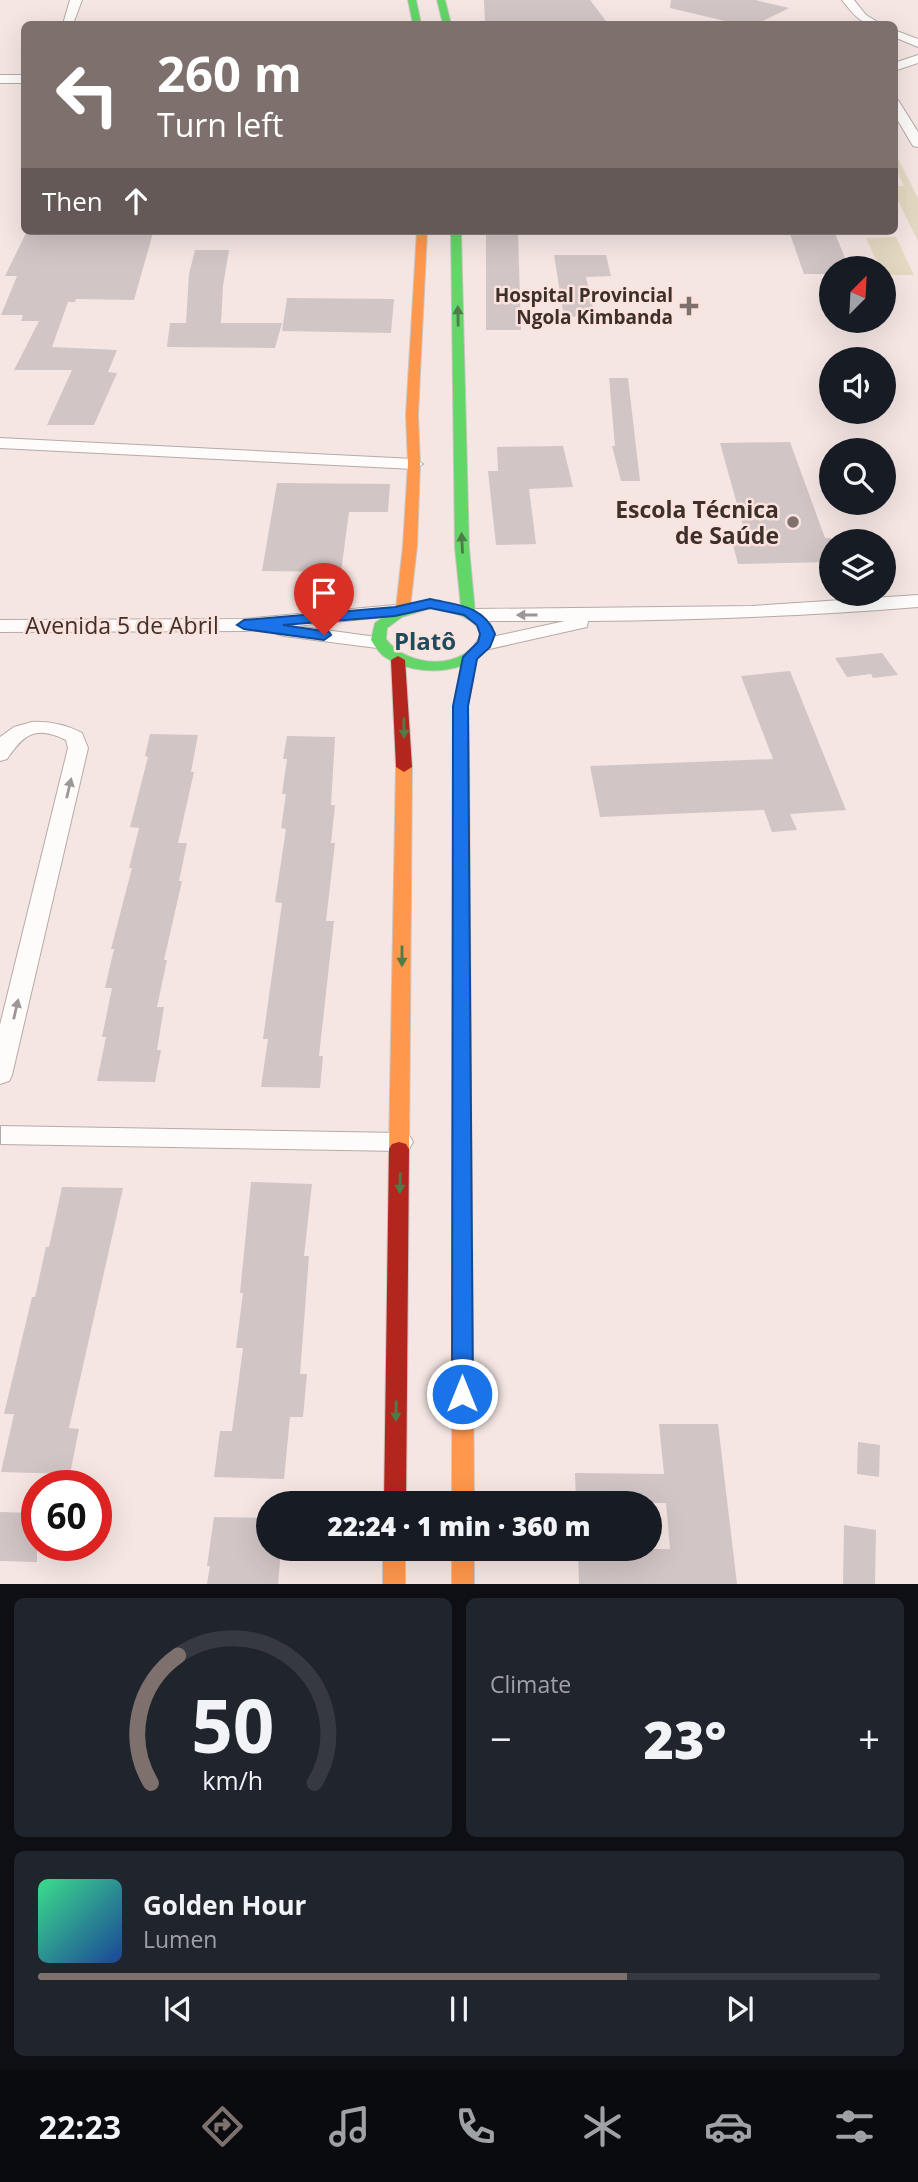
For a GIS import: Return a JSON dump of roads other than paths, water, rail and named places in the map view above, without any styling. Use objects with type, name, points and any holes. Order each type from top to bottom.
[{"type":"main road","points":[[412,0],[416,21]]},
{"type":"main road","points":[[441,0],[446,21]]},
{"type":"main road","points":[[399,610],[410,546],[418,415],[422,235]]},
{"type":"main road","points":[[456,235],[453,414],[462,548],[471,613]]},
{"type":"main road","points":[[444,604],[471,613],[484,623],[488,634],[485,644],[470,657],[443,666],[412,664],[398,660],[383,652],[377,642],[376,631],[382,620],[399,610],[444,604]]},
{"type":"main road","points":[[463,1491],[461,706],[470,657]]},
{"type":"main road","points":[[395,1491],[404,737],[398,660]]},
{"type":"main road","points":[[394,1561],[394,1584]]},
{"type":"main road","points":[[463,1561],[463,1584]]},
{"type":"street","points":[[69,21],[76,0]]},
{"type":"street","points":[[851,5],[871,21]]},
{"type":"street","points":[[899,34],[918,36]]},
{"type":"street","points":[[899,34],[918,43]]},
{"type":"street","points":[[898,69],[918,59]]},
{"type":"street","points":[[0,67],[21,68]]},
{"type":"street","points":[[0,79],[21,79]]},
{"type":"street","points":[[898,110],[918,143]]},
{"type":"street","points":[[0,443],[414,464]]},
{"type":"street","points":[[471,613],[620,615],[855,607],[918,601]]},
{"type":"street","name":"Avenida 5 de Abril","points":[[0,626],[244,625],[399,610]]},
{"type":"street","points":[[485,644],[620,615]]},
{"type":"street","name":"Avenida 5 de Abril","points":[[244,625],[377,642]]},
{"type":"street","points":[[0,755],[2,746],[12,735],[34,727],[62,730],[75,737],[78,748],[0,1076]]},
{"type":"street","points":[[0,1134],[400,1142]]},
{"type":"place","name":"Hospital Provincial Ngola Kimbanda","points":[[689,306]]},
{"type":"place","name":"Escola Técnica de Saúde","points":[[793,522]]},
{"type":"district","name":"Platô","points":[[425,640]]}]
